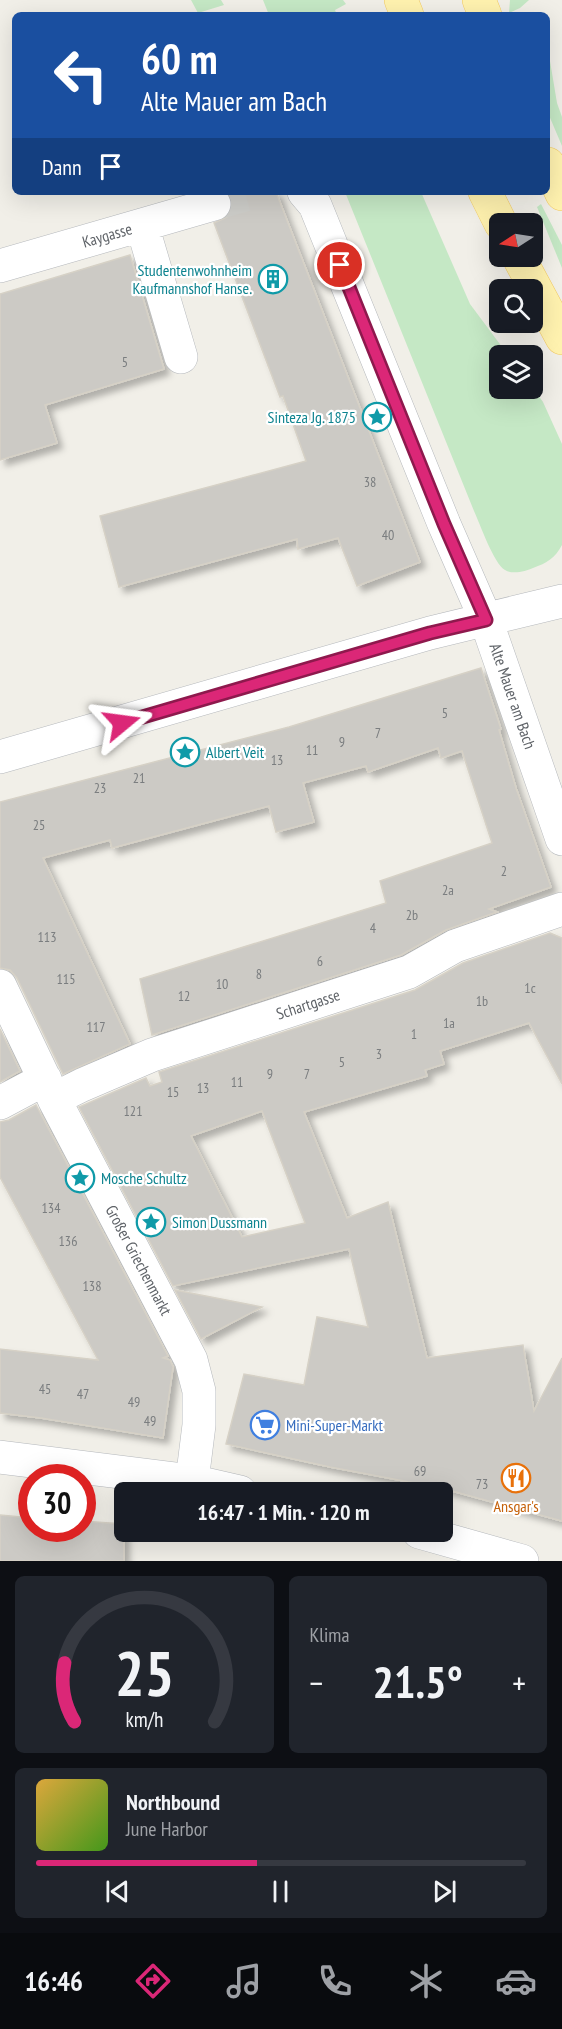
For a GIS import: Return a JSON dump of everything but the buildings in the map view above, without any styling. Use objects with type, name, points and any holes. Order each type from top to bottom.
[{"type":"main road","points":[[550,168],[562,194]]},
{"type":"main road","points":[[525,267],[562,338]]},
{"type":"street","name":"Alte Mauer am Bach","points":[[307,195],[315,205],[444,524],[486,620],[562,839]]},
{"type":"street","name":"Kaygasse","points":[[0,267],[214,204]]},
{"type":"street","points":[[142,225],[181,357]]},
{"type":"street","points":[[0,757],[430,633],[549,603],[562,582]]},
{"type":"street","name":"Schartgasse","points":[[0,1103],[50,1089],[82,1084],[152,1055],[409,972],[455,946],[562,909]]},
{"type":"street","name":"Großer Griechenmarkt","points":[[0,986],[50,1089],[191,1360],[199,1391],[199,1425],[192,1481]]},
{"type":"street","points":[[0,1457],[196,1482]]},
{"type":"street","points":[[453,1542],[522,1561]]},
{"type":"green space","points":[[191,0],[221,0],[224,5],[201,12],[197,12]]},
{"type":"green space","points":[[263,0],[343,0],[346,4],[335,10],[336,12],[268,12]]},
{"type":"green space","points":[[510,0],[529,0],[520,8],[509,12]]},
{"type":"green space","points":[[550,61],[557,103],[562,117],[562,146],[550,118]]},
{"type":"green space","points":[[346,195],[422,195],[470,304],[489,330],[489,333],[492,333],[501,345],[489,345],[489,399],[541,399],[562,444],[562,545],[559,550],[542,564],[516,572],[505,570],[492,552]]},
{"type":"green space","points":[[541,204],[562,245],[562,268],[543,222],[543,213],[539,213],[537,207]]},
{"type":"tunnel","points":[[214,204],[246,195]]},
{"type":"place","name":"Studentenwohnheim Kaufmannshof Hanse.","points":[[273,279]]},
{"type":"place","name":"Sinteza Jg. 1875","points":[[377,417]]},
{"type":"place","name":"Albert Veit","points":[[185,752]]},
{"type":"place","name":"Mosche Schultz","points":[[80,1178]]},
{"type":"place","name":"Simon Dussmann","points":[[151,1222]]},
{"type":"place","name":"Mini-Super-Markt","points":[[265,1425]]},
{"type":"place","name":"Ansgar's","points":[[516,1478]]},
{"type":"route","points":[[122,723],[430,633],[486,620],[444,524],[340,265]]}]
